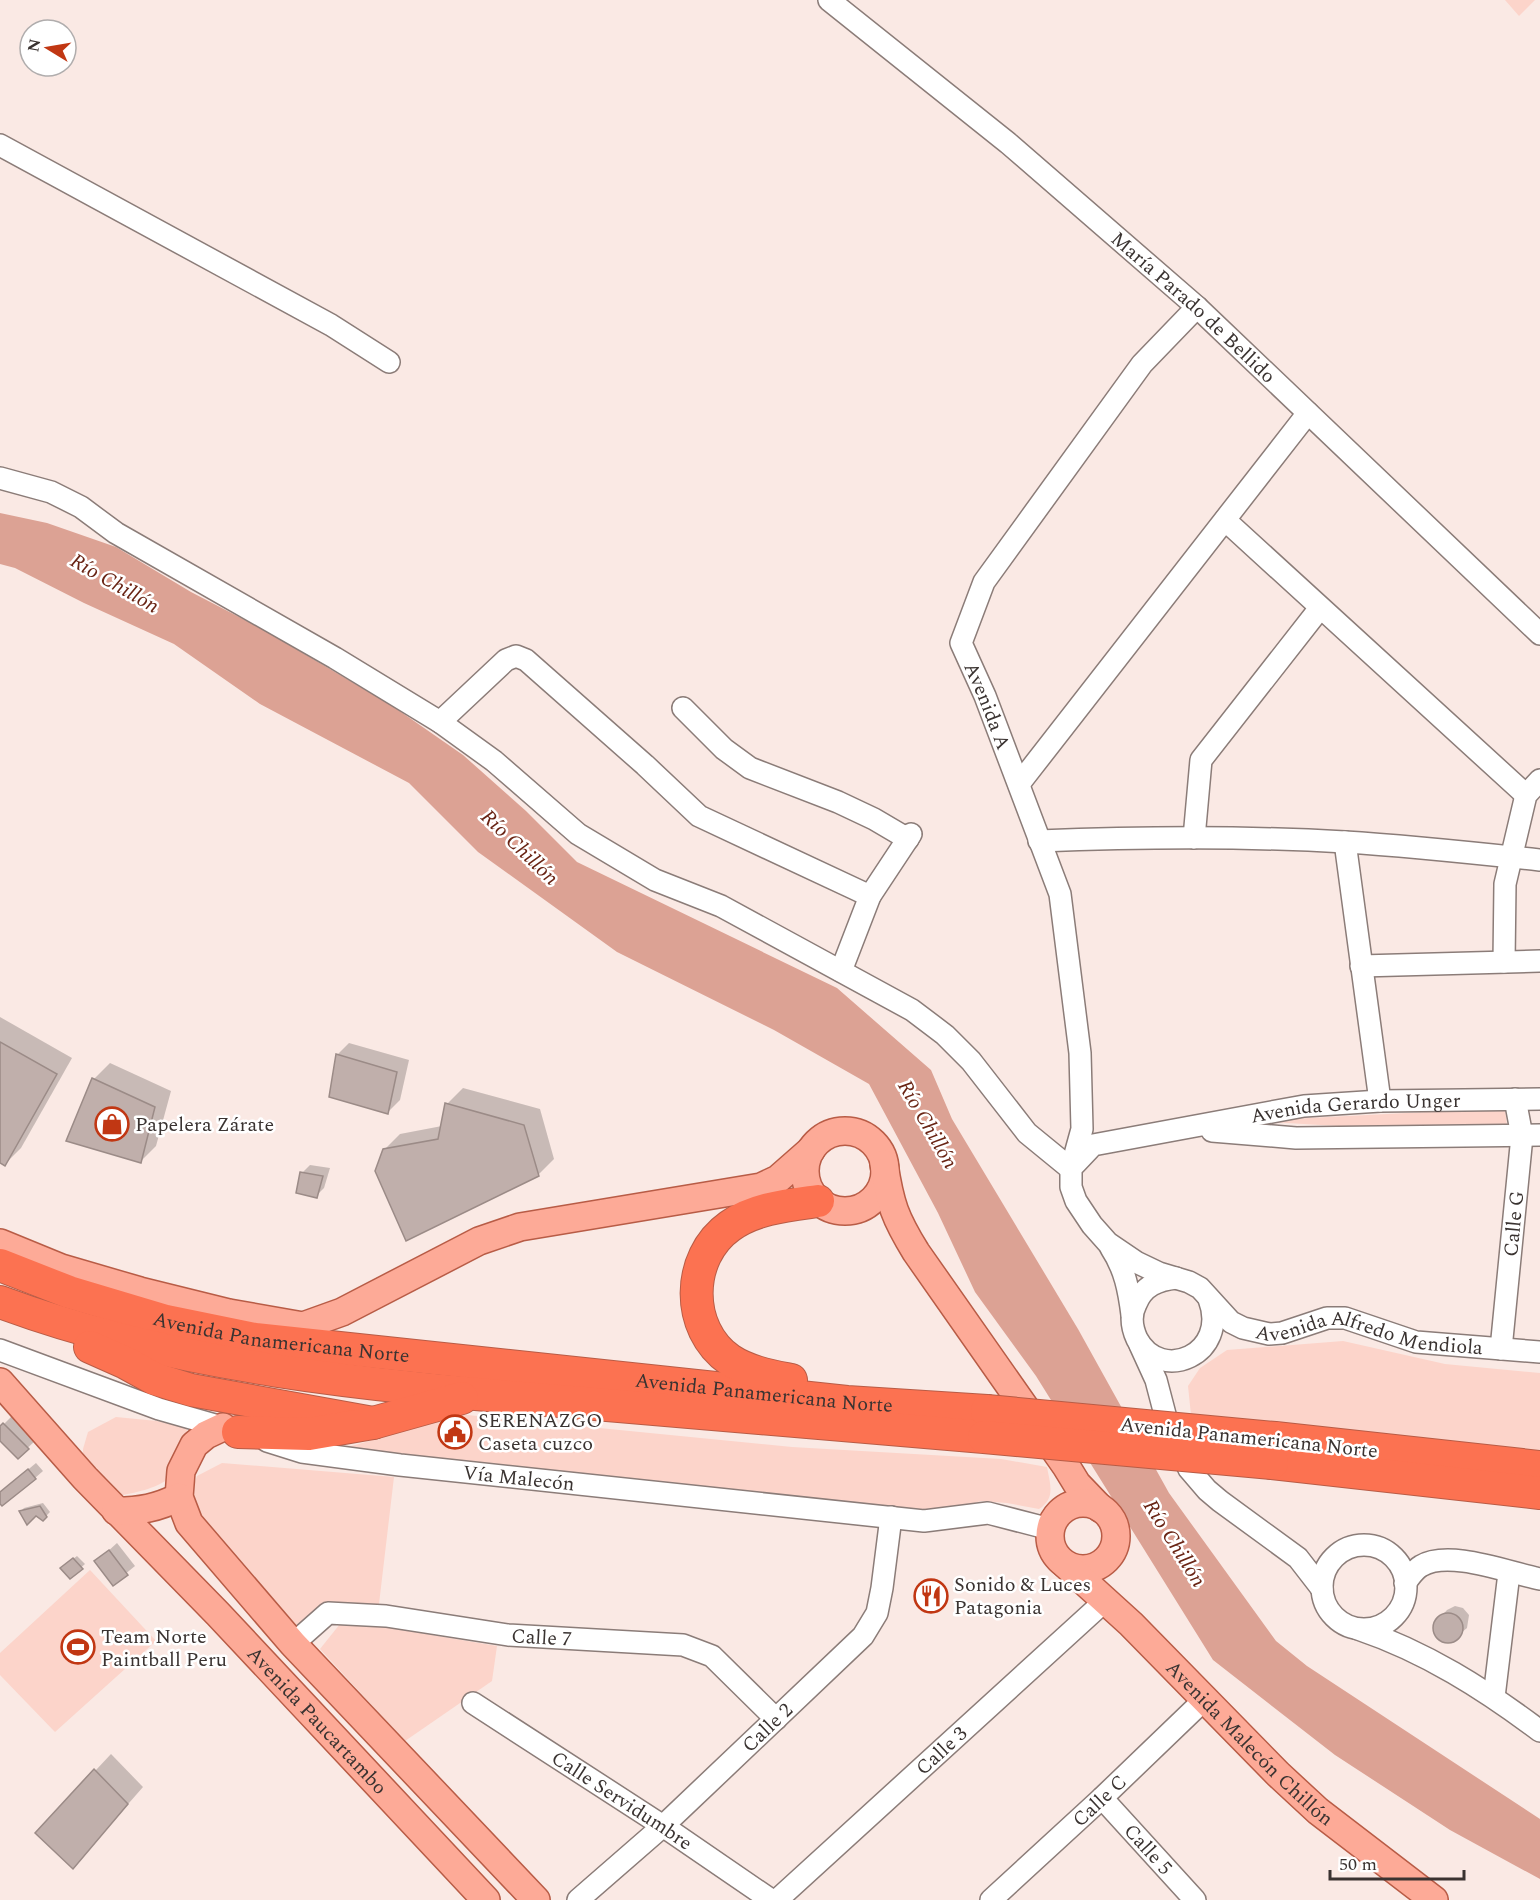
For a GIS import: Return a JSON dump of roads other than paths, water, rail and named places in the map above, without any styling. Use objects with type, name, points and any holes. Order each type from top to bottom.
[{"type":"highway","points":[[818,1201],[756,1213],[739,1220],[723,1231],[706,1253],[696,1292],[697,1305],[705,1331],[713,1344],[731,1360],[754,1371],[822,1388],[848,1402]]},
{"type":"highway","name":"Avenida Panamericana Norte","points":[[0,1265],[69,1292],[166,1321],[255,1339],[848,1402],[986,1424]]},
{"type":"highway","name":"Avenida Panamericana Norte","points":[[0,1302],[51,1321],[158,1348],[313,1375],[474,1394],[986,1424],[1274,1451],[1540,1467]]},
{"type":"highway","points":[[0,1311],[126,1363],[155,1379],[191,1390],[373,1423]]},
{"type":"highway","points":[[303,1326],[411,1338],[497,1353],[594,1374]]},
{"type":"highway","points":[[230,1429],[309,1434],[373,1423],[474,1394]]},
{"type":"highway","name":"Avenida Panamericana Norte","points":[[1274,1451],[1540,1493]]},
{"type":"main road","points":[[0,1243],[61,1268],[140,1292],[229,1313],[303,1326],[342,1312],[478,1240],[497,1233],[520,1227],[761,1187],[778,1179],[829,1134],[841,1131],[853,1132],[864,1136],[881,1153],[896,1219],[916,1252],[1066,1466],[1077,1484],[1113,1523],[1116,1533],[1115,1543],[1105,1561],[1096,1567],[1076,1569],[1066,1565],[1052,1549],[1050,1539],[1052,1524],[1066,1487],[1066,1466]]},
{"type":"main road","points":[[811,1150],[805,1171],[806,1182],[818,1201],[838,1211],[849,1211],[872,1218],[883,1224],[916,1252]]},
{"type":"main road","points":[[849,1211],[869,1203],[877,1196],[885,1175],[884,1164]]},
{"type":"main road","name":"Avenida Paucartambo","points":[[0,1382],[116,1511],[218,1614],[486,1900]]},
{"type":"main road","points":[[116,1511],[139,1511],[160,1507],[178,1497],[181,1471],[194,1445],[206,1435],[230,1429]]},
{"type":"main road","name":"Avenida Paucartambo","points":[[178,1497],[189,1523],[293,1644],[536,1900]]},
{"type":"main road","points":[[1052,1524],[1061,1511],[1080,1503],[1100,1508]]},
{"type":"main road","name":"Avenida Malecón Chillón","points":[[1115,1543],[1112,1570],[1115,1592],[1131,1624]]},
{"type":"main road","name":"Avenida Malecón Chillón","points":[[1066,1565],[1131,1624],[1278,1774],[1318,1811],[1434,1900]]},
{"type":"main road","points":[[298,1699],[322,1675]]},
{"type":"street","name":"María Parado de Bellido","points":[[829,0],[1008,143],[1197,307],[1540,634]]},
{"type":"street","points":[[0,146],[331,325],[389,362]]},
{"type":"street","name":"Avenida A","points":[[1071,1169],[1082,1129],[1080,1053],[1059,894],[985,696],[961,643],[984,582],[1142,364],[1197,307]]},
{"type":"street","points":[[1018,784],[1308,413]]},
{"type":"street","points":[[0,478],[51,492],[81,507],[116,533],[335,658],[440,722],[494,761],[578,834],[655,880],[721,906],[912,1010],[945,1035],[971,1061],[1027,1133],[1071,1169]]},
{"type":"street","points":[[1224,520],[1320,608],[1533,788],[1505,884],[1504,962]]},
{"type":"street","points":[[1194,838],[1201,760],[1320,608]]},
{"type":"street","points":[[440,722],[506,660],[516,656],[526,660],[699,816],[870,896]]},
{"type":"street","points":[[683,708],[724,748],[750,768],[838,802],[909,837],[870,896],[841,971]]},
{"type":"street","points":[[1040,841],[1194,838],[1345,842],[1540,860]]},
{"type":"street","points":[[1345,842],[1380,1101]]},
{"type":"street","points":[[1361,966],[1540,961]]},
{"type":"street","name":"Avenida Gerardo Unger","points":[[1071,1169],[1093,1145],[1304,1106],[1380,1101],[1540,1099]]},
{"type":"street","name":"Calle G","points":[[1501,1349],[1531,1135],[1515,1100]]},
{"type":"street","name":"Avenida Gerardo Unger","points":[[1172,1129],[1252,1133],[1296,1138],[1531,1135]]},
{"type":"street","name":"Avenida Alfredo Mendiola","points":[[1071,1169],[1071,1186],[1076,1201],[1092,1225],[1108,1243],[1136,1262],[1194,1285],[1231,1322],[1243,1328],[1258,1332],[1282,1332],[1327,1318],[1345,1318],[1416,1342],[1540,1352]]},
{"type":"street","points":[[1108,1243],[1123,1269],[1134,1332],[1151,1367],[1167,1422],[1189,1469],[1197,1480],[1220,1500],[1298,1558],[1322,1589]]},
{"type":"street","points":[[1132,1318],[1141,1294],[1151,1285],[1176,1278]]},
{"type":"street","points":[[1164,1406],[1165,1395],[1173,1375],[1202,1348],[1210,1337],[1214,1324],[1213,1311],[1208,1299]]},
{"type":"street","points":[[1140,1345],[1150,1354],[1164,1360],[1177,1361],[1191,1357]]},
{"type":"street","name":"Vía Malecón","points":[[0,1350],[159,1409],[303,1452],[400,1465],[891,1517],[936,1521],[977,1513],[1052,1524]]},
{"type":"street","name":"Calle 2","points":[[578,1900],[663,1826],[863,1636],[877,1613],[891,1517]]},
{"type":"street","points":[[1278,1543],[1305,1553],[1340,1552]]},
{"type":"street","points":[[1353,1628],[1366,1629],[1379,1626],[1399,1610],[1404,1598],[1405,1583],[1402,1569],[1393,1557],[1381,1548],[1367,1545],[1353,1546],[1340,1552],[1329,1563],[1323,1576],[1322,1589],[1324,1602],[1331,1614],[1353,1628],[1377,1635],[1449,1669],[1494,1697],[1540,1731]]},
{"type":"street","points":[[1405,1583],[1415,1570],[1432,1562],[1454,1560],[1540,1580]]},
{"type":"street","points":[[1494,1697],[1509,1573]]},
{"type":"street","name":"Calle 3","points":[[777,1900],[1106,1600]]},
{"type":"street","points":[[1399,1610],[1404,1635],[1418,1655]]},
{"type":"street","name":"Calle 7","points":[[293,1644],[328,1613],[386,1616],[508,1635],[683,1645],[712,1656],[776,1719]]},
{"type":"street","name":"Calle C","points":[[991,1900],[1205,1699]]},
{"type":"street","name":"Calle Servidumbre","points":[[473,1703],[663,1826],[771,1900]]},
{"type":"street","name":"Calle 5","points":[[1102,1798],[1195,1900]]},
{"type":"water","name":"Río Chillón","points":[[0,513],[47,523],[116,547],[391,705],[463,755],[526,811],[577,862],[837,988],[931,1070],[952,1119],[1078,1329],[1169,1493],[1276,1641],[1307,1666],[1540,1819],[1540,1879],[1450,1830],[1335,1755],[1213,1660],[1036,1376],[975,1292],[938,1213],[869,1084],[774,1030],[617,952],[478,852],[409,783],[260,704],[174,644],[84,603],[15,568],[0,564]]},
{"type":"place","name":"Papelera Zárate","points":[[112,1124]]},
{"type":"place","name":"SERENAZGO Caseta cuzco","points":[[455,1432]]},
{"type":"place","name":"Sonido & Luces Patagonia","points":[[931,1596]]},
{"type":"place","name":"Team Norte Paintball Peru","points":[[78,1647]]}]
